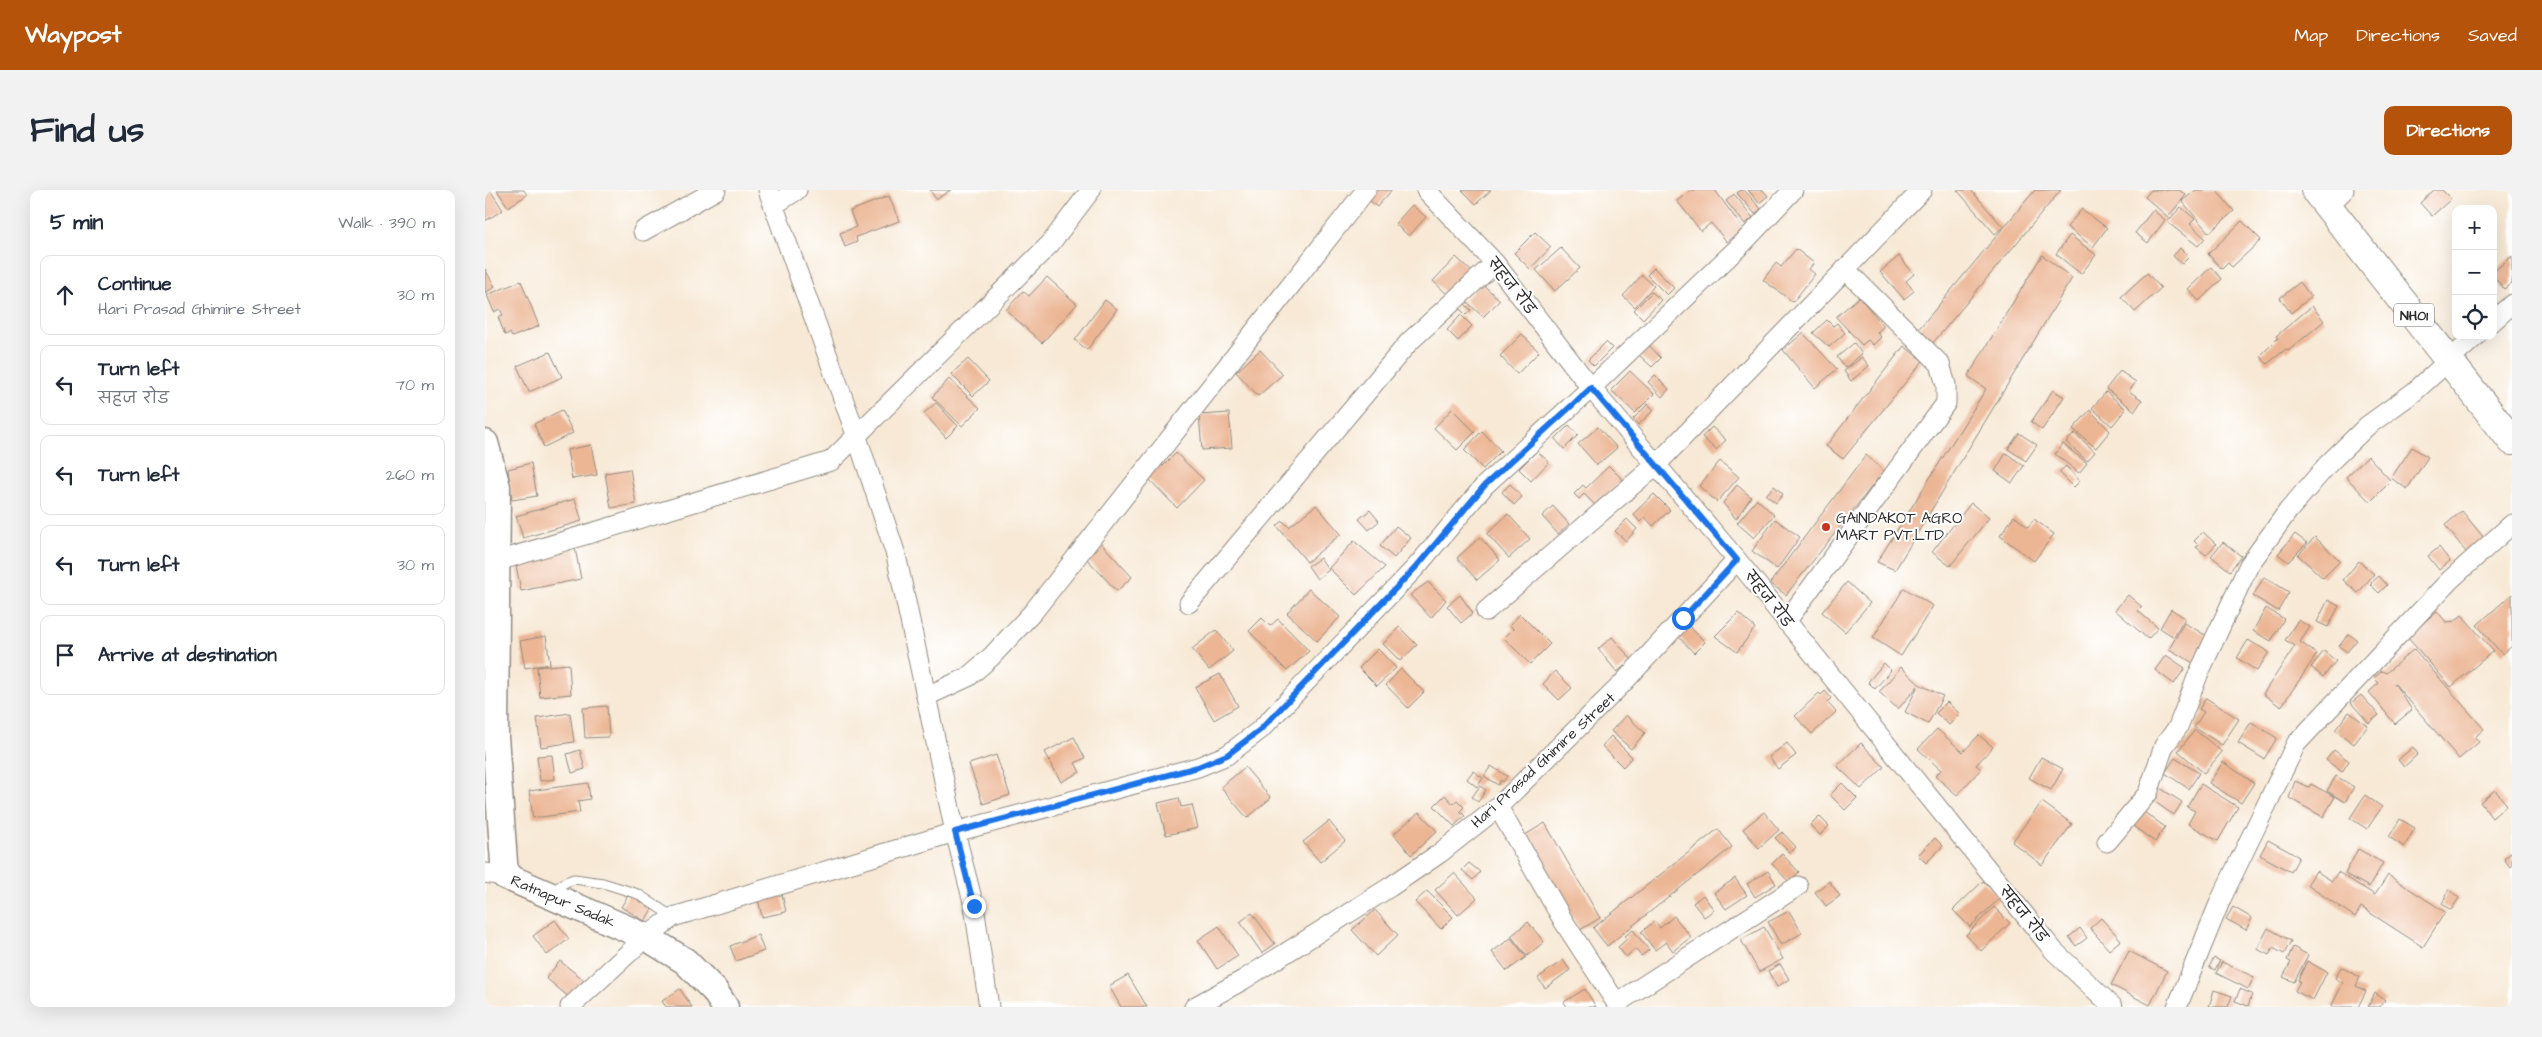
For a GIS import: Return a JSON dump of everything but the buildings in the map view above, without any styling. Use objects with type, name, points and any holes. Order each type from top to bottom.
[{"type":"highway","name":"NH01","points":[[2329,195],[2449,360],[2512,441]]},
{"type":"main road","name":"Ratnapur Sadak","points":[[485,443],[497,487],[495,874],[646,937],[685,961],[714,990],[725,1007]]},
{"type":"street","points":[[643,231],[716,190]]},
{"type":"street","points":[[797,190],[771,198],[857,437],[896,555],[955,832],[974,906],[989,1007]]},
{"type":"street","points":[[498,561],[831,461],[1050,244],[1091,190]]},
{"type":"street","points":[[927,696],[967,678],[991,657],[1033,612],[1366,190]]},
{"type":"street","points":[[571,1007],[646,937],[673,917],[955,832],[1198,767],[1227,755],[1260,730],[1417,566],[1485,485],[1591,388],[1743,243],[1793,190]]},
{"type":"street","points":[[1486,611],[1657,464],[1922,190]]},
{"type":"street","name":"सहज रोड","points":[[1430,191],[1495,263],[1591,388],[1737,560],[2054,951],[2113,1007]]},
{"type":"street","points":[[1189,604],[1409,342],[1495,263]]},
{"type":"street","points":[[1786,622],[1946,403],[1946,384],[1940,364],[1845,269]]},
{"type":"street","points":[[2497,317],[2512,304]]},
{"type":"street","points":[[2107,842],[2148,793],[2164,746],[2178,727],[2198,675],[2249,565],[2288,511],[2367,426],[2414,392],[2472,340]]},
{"type":"street","points":[[2177,1007],[2221,899],[2297,744],[2450,580],[2512,524]]},
{"type":"street","name":"Hari Prasad Ghimire Street","points":[[1194,1007],[1243,980],[1390,887],[1440,853],[1498,807],[1622,684],[1737,560]]},
{"type":"street","points":[[1498,807],[1563,922],[1618,1005],[1798,886]]},
{"type":"lane","points":[[548,895],[566,882],[574,879],[603,883],[638,894],[673,917]]},
{"type":"place","name":"GAINDAKOT AGRO MART PVT.LTD","points":[[1826,527]]},
{"type":"route","points":[[974,906],[955,832],[1198,767],[1227,755],[1260,730],[1417,566],[1439,537],[1485,485],[1547,426],[1591,388],[1737,560],[1683,618]]}]
